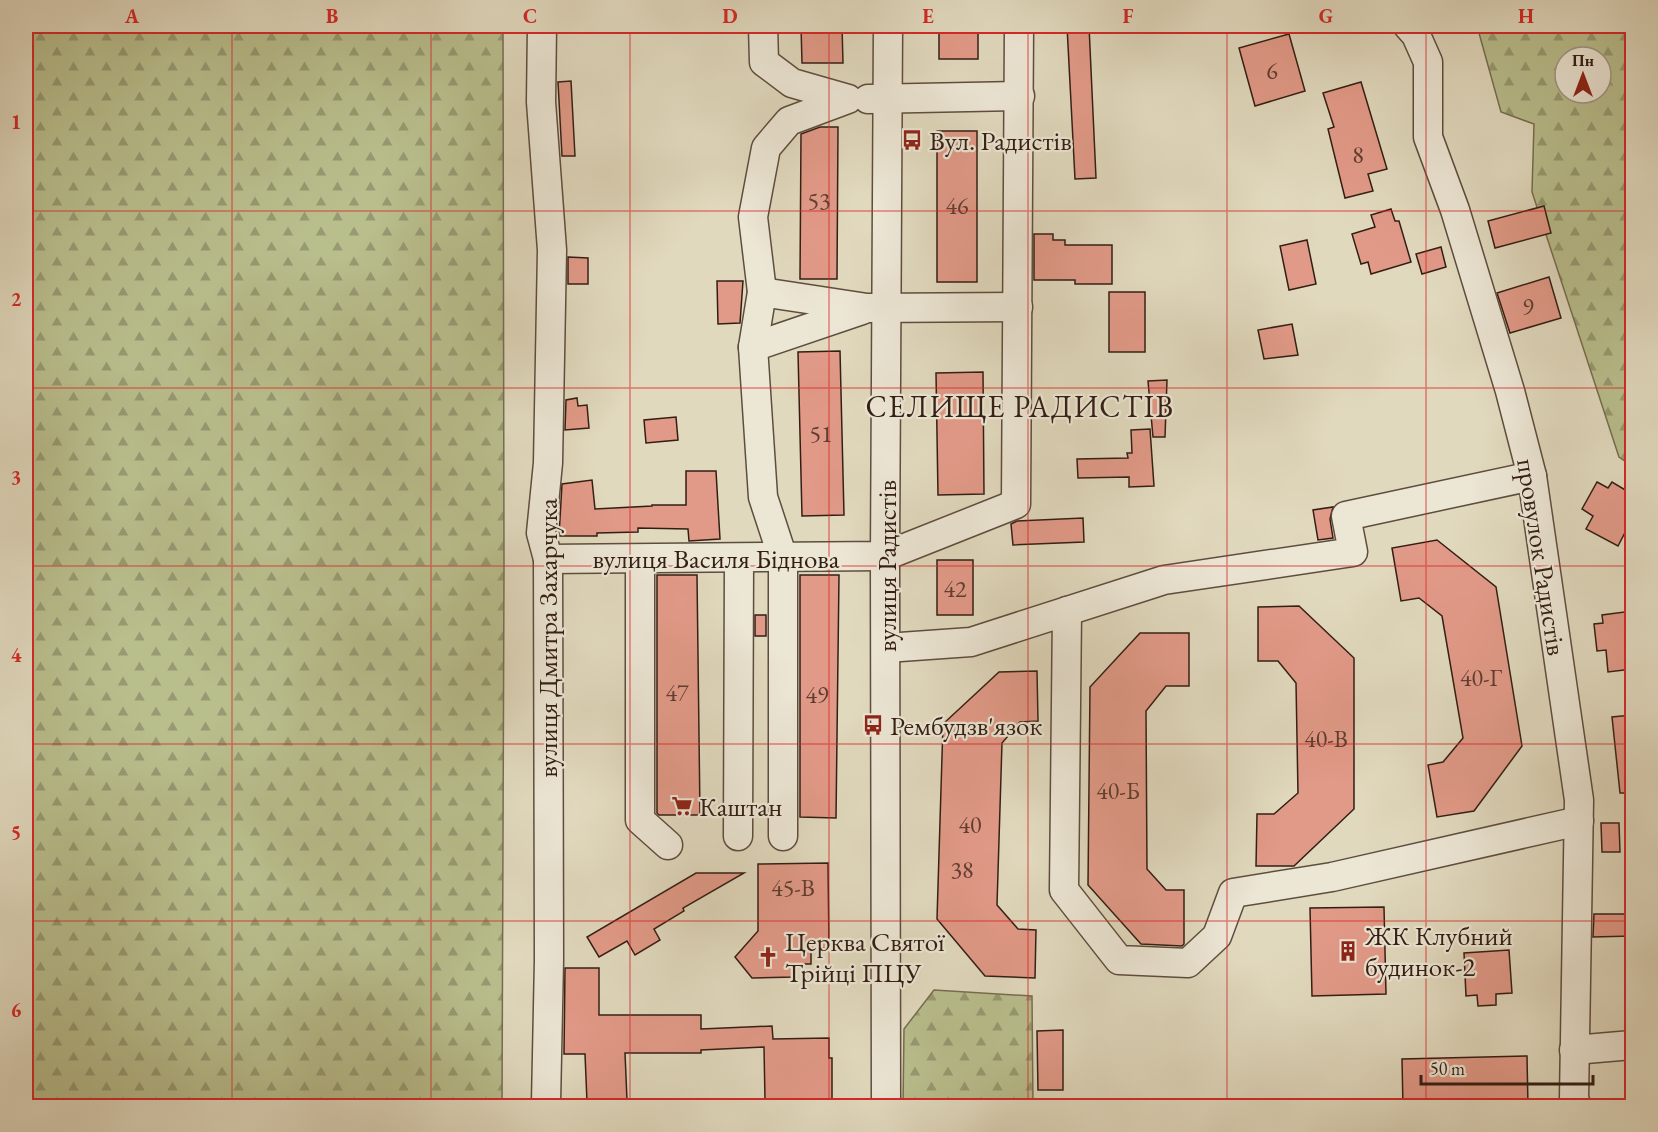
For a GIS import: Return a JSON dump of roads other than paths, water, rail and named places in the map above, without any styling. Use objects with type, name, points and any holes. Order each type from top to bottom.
[{"type":"street","name":"вулиця Дмитра Захарчука","points":[[542,26],[541,102],[552,250],[548,463],[542,533],[548,559],[549,960],[546,1103],[548,1107]]},
{"type":"street","points":[[763,26],[764,62],[792,83],[848,99],[1020,96]]},
{"type":"street","name":"вулиця Радистів","points":[[886,1107],[885,556],[877,308],[888,99],[888,26]]},
{"type":"street","points":[[885,556],[1016,504],[1019,26]]},
{"type":"street","name":"провулок Радистів","points":[[1408,26],[1416,35],[1428,62],[1428,137],[1455,210],[1510,391],[1532,476],[1580,800],[1574,1050],[1576,1107]]},
{"type":"street","points":[[783,836],[783,558],[763,497],[753,346],[762,292],[753,218],[765,148],[789,121],[848,99]]},
{"type":"street","points":[[762,292],[877,308],[1018,307]]},
{"type":"street","points":[[753,346],[877,308]]},
{"type":"street","points":[[886,648],[971,642],[1164,580],[1353,552],[1346,516],[1532,476]]},
{"type":"street","name":"вулиця Василя Біднова","points":[[548,559],[885,556]]},
{"type":"street","points":[[640,559],[640,820],[668,845]]},
{"type":"street","points":[[738,836],[739,559]]},
{"type":"street","points":[[1067,611],[1064,890],[1119,960],[1188,963],[1217,936],[1233,893],[1332,877],[1579,821]]},
{"type":"street","points":[[1574,1050],[1632,1046]]},
{"type":"place","name":"Вул. Радистів","points":[[912,140]]},
{"type":"place","name":"Рембудзв'язок","points":[[873,725]]},
{"type":"place","name":"Каштан","points":[[682,806]]},
{"type":"place","name":"ЖК Клубний будинок-2","points":[[1348,951]]},
{"type":"place","name":"Церква Святої Трійці ПЦУ","points":[[768,957]]},
{"type":"district","name":"СЕЛИЩЕ РАДИСТІВ","points":[[1020,406]]}]
